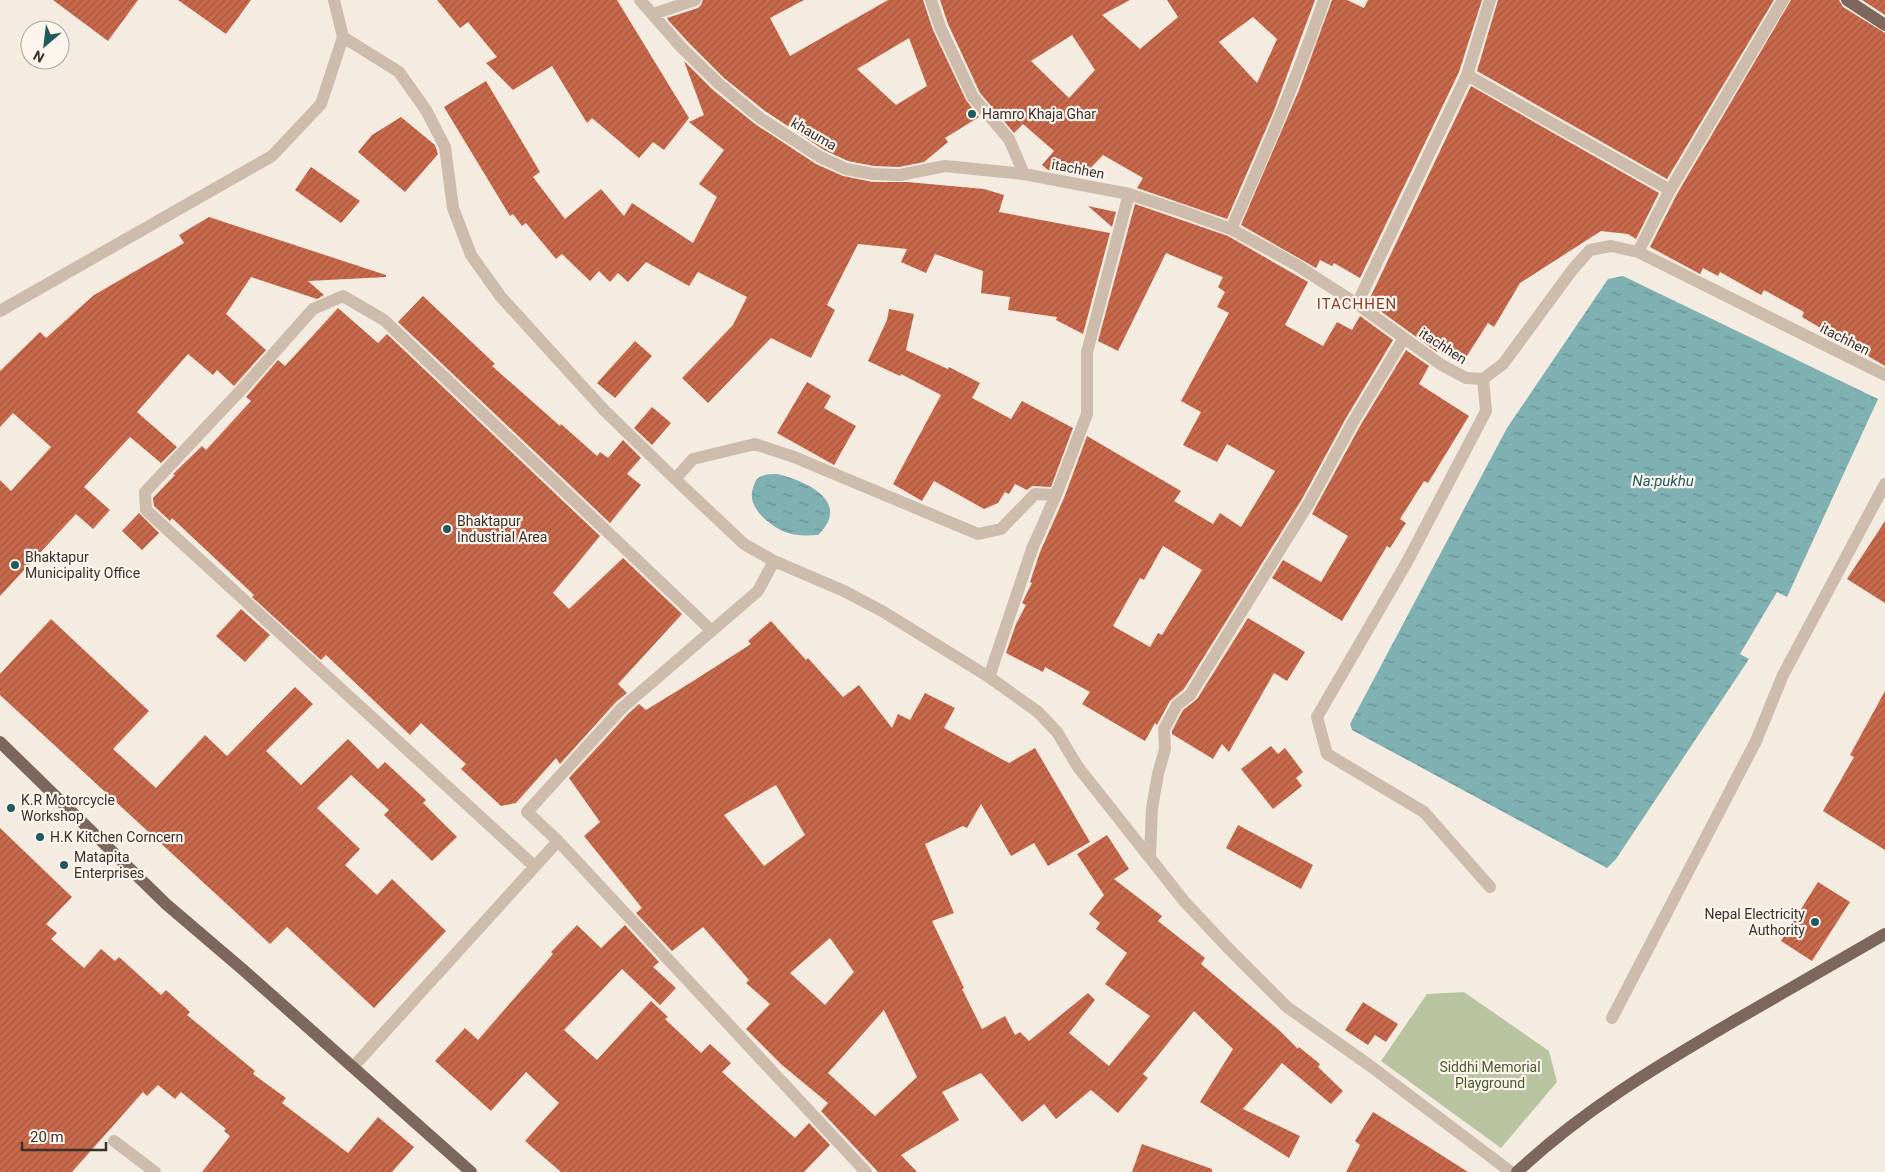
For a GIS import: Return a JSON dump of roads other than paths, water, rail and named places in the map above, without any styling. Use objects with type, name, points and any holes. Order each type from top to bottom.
[{"type":"main road","points":[[1847,0],[1885,26]]},
{"type":"main road","points":[[0,742],[166,904],[242,968],[471,1172]]},
{"type":"main road","points":[[1517,1172],[1568,1127],[1620,1090],[1707,1037],[1885,934]]},
{"type":"street","points":[[0,311],[272,156],[321,104],[343,37],[334,0]]},
{"type":"street","name":"khauma","points":[[640,0],[682,48],[720,84],[760,118],[820,157],[846,168],[873,174],[900,174],[946,166],[1024,174]]},
{"type":"street","points":[[653,14],[695,0]]},
{"type":"street","points":[[931,0],[940,27],[973,97],[1009,139],[1024,174]]},
{"type":"street","points":[[1231,229],[1302,64],[1324,0]]},
{"type":"street","points":[[1357,304],[1467,75],[1490,0]]},
{"type":"street","points":[[1638,252],[1670,190],[1783,0]]},
{"type":"street","points":[[343,37],[399,72],[426,110],[445,147],[453,208],[471,255],[501,297],[604,410],[744,544],[774,562],[844,591],[882,612],[989,677],[1038,712],[1057,732],[1078,767],[1184,901],[1228,949],[1288,1006],[1369,1064],[1510,1172]]},
{"type":"street","points":[[1467,75],[1670,190]]},
{"type":"street","name":"itachhen","points":[[1024,174],[1130,194],[1231,229],[1295,264],[1357,304],[1440,364],[1466,378],[1483,380],[1503,364],[1573,269],[1590,250],[1611,246],[1638,252],[1885,375]]},
{"type":"street","points":[[989,677],[1032,550],[1056,495],[1087,414],[1087,352],[1130,194]]},
{"type":"street","points":[[534,866],[146,510],[145,492],[242,390],[313,308],[343,296],[384,320],[712,631]]},
{"type":"street","points":[[1150,857],[1152,808],[1165,749],[1164,730],[1176,705],[1190,695],[1246,607],[1309,503],[1353,422],[1404,338]]},
{"type":"street","points":[[1483,380],[1486,411],[1407,562],[1317,717],[1327,754],[1424,812],[1490,887]]},
{"type":"street","points":[[675,479],[693,459],[755,444],[794,457],[978,534],[1001,529],[1036,494],[1056,495]]},
{"type":"street","points":[[1612,1018],[1756,741],[1783,675],[1885,484]]},
{"type":"street","points":[[774,562],[758,592],[622,708],[527,812],[558,841],[866,1172]]},
{"type":"street","points":[[353,1067],[558,841]]},
{"type":"street","points":[[114,1141],[156,1172]]},
{"type":"water","name":"Na:pukhu","points":[[1623,276],[1878,399],[1787,597],[1777,592],[1740,654],[1749,659],[1616,859],[1607,868],[1352,730],[1350,724],[1507,428],[1608,279]]},
{"type":"water","points":[[777,474],[789,477],[812,488],[822,495],[828,503],[830,513],[827,523],[818,535],[792,534],[782,531],[772,525],[758,511],[752,500],[755,482],[764,475]]},
{"type":"place","name":"Hamro Khaja Ghar","points":[[972,114]]},
{"type":"place","name":"Bhaktapur Industrial Area","points":[[447,529]]},
{"type":"place","name":"Bhaktapur Municipality Office","points":[[15,565]]},
{"type":"place","name":"K.R Motorcycle Workshop","points":[[11,808]]},
{"type":"place","name":"H.K Kitchen Corncern","points":[[40,837]]},
{"type":"place","name":"Matapita Enterprises","points":[[64,865]]},
{"type":"place","name":"Nepal Electricity Authority","points":[[1815,922]]},
{"type":"district","name":"ITACHHEN","points":[[1357,304]]},
{"type":"park label","name":"Siddhi Memorial Playground","points":[[1490,1076]]}]
